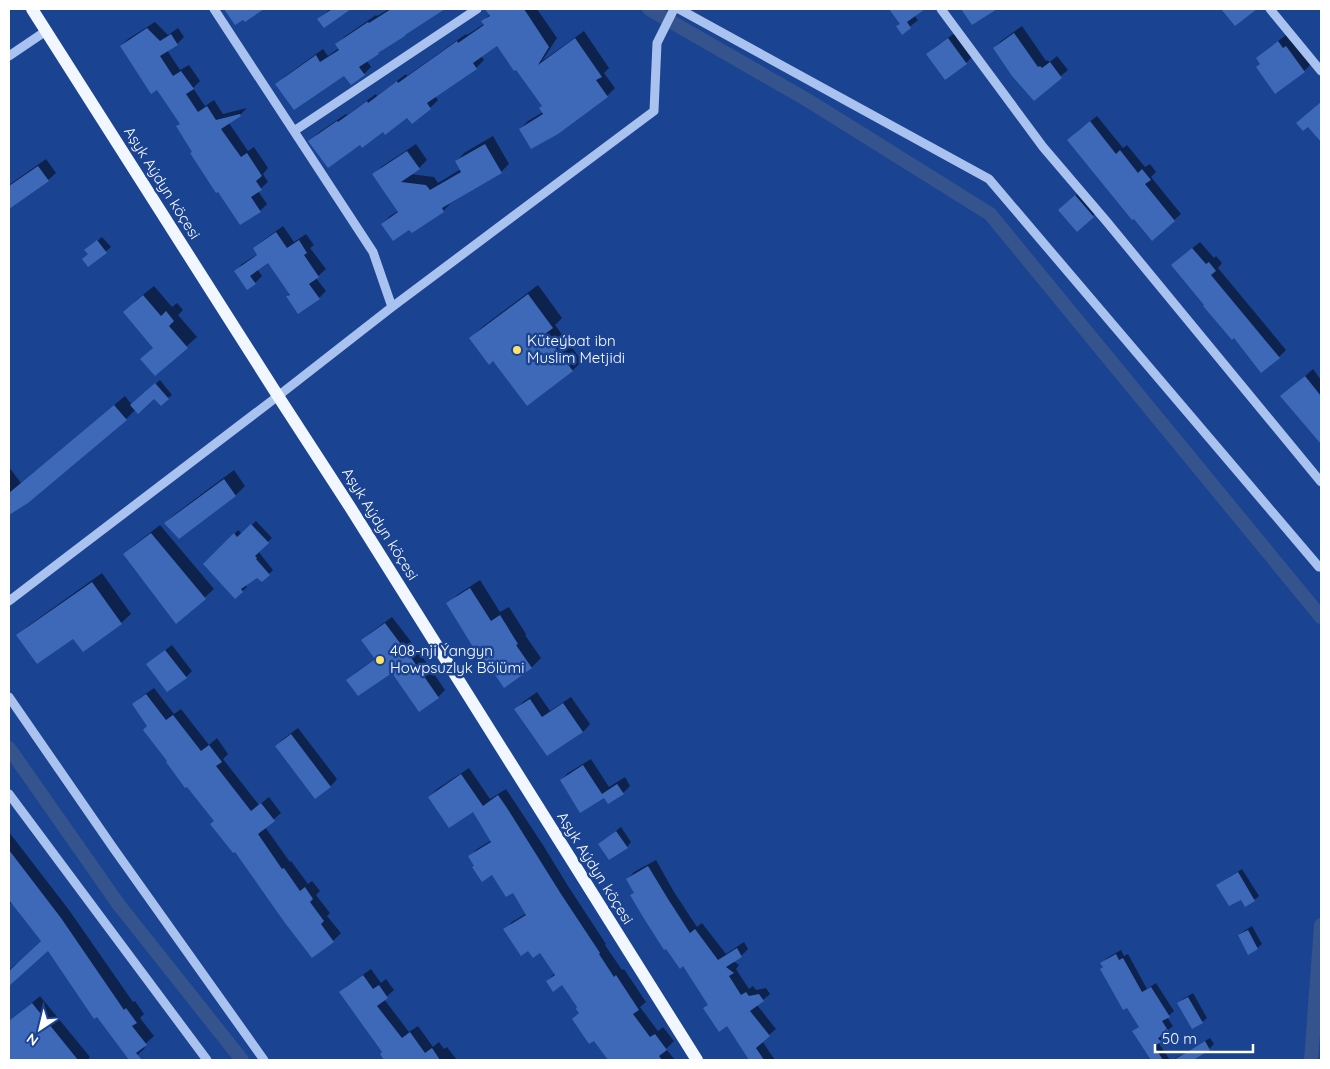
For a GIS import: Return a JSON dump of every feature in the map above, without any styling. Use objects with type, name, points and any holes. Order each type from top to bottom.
[{"type":"main road","name":"Aşyk Aýdyn köçesi","points":[[32,9],[350,507],[697,1060]]},
{"type":"street","points":[[214,9],[373,252],[392,307]]},
{"type":"street","points":[[294,131],[477,9]]},
{"type":"street","points":[[9,601],[392,307],[654,111],[657,42],[674,9]]},
{"type":"street","points":[[679,9],[989,179],[1321,568]]},
{"type":"street","points":[[941,9],[1043,147],[1321,482]]},
{"type":"street","points":[[1270,9],[1321,71]]},
{"type":"street","points":[[9,56],[46,31]]},
{"type":"street","points":[[9,697],[264,1060]]},
{"type":"street","points":[[9,794],[207,1060]]},
{"type":"building","points":[[224,9],[264,9],[245,22],[243,20],[235,25]]},
{"type":"building","points":[[332,9],[351,9],[324,28],[317,19]]},
{"type":"building","points":[[391,9],[445,9],[359,67],[365,75],[351,85],[344,76],[294,110],[275,84],[316,55],[320,62],[339,50],[335,44]]},
{"type":"building","points":[[485,9],[524,9],[549,47],[538,65],[575,38],[602,77],[596,80],[608,97],[558,134],[531,149],[519,129],[543,114],[539,108],[542,106],[497,46],[473,63],[477,69],[427,103],[431,109],[412,124],[407,118],[385,135],[383,132],[362,148],[360,145],[328,168],[308,141],[484,25],[481,21],[490,16]]},
{"type":"building","points":[[889,9],[925,9],[907,22],[911,28],[902,35],[896,26],[900,24]]},
{"type":"building","points":[[961,9],[997,9],[972,25]]},
{"type":"building","points":[[1221,9],[1257,9],[1235,26]]},
{"type":"building","points":[[147,28],[160,41],[171,34],[178,45],[160,56],[173,76],[181,71],[194,89],[186,94],[198,112],[207,106],[216,120],[240,114],[241,116],[221,129],[241,157],[247,153],[262,176],[256,181],[262,190],[251,197],[261,212],[240,225],[190,153],[192,152],[176,126],[180,124],[157,90],[151,94],[120,46]]},
{"type":"building","points":[[1014,33],[1038,67],[1042,68],[1050,62],[1062,78],[1034,101],[1012,76],[993,48]]},
{"type":"building","points":[[948,38],[967,64],[945,80],[926,54]]},
{"type":"building","points":[[1278,41],[1283,48],[1286,46],[1305,72],[1275,94],[1256,67],[1260,64],[1256,58]]},
{"type":"building","points":[[1321,102],[1321,142],[1308,127],[1303,131],[1296,123]]},
{"type":"building","points":[[1090,121],[1116,154],[1120,150],[1138,173],[1142,169],[1151,180],[1145,184],[1175,221],[1152,241],[1134,219],[1132,220],[1067,140]]},
{"type":"building","points":[[485,144],[502,173],[442,208],[444,212],[412,233],[409,230],[393,241],[381,224],[398,212],[372,174],[407,151],[420,169],[401,182],[426,185],[430,190],[461,172],[455,161]]},
{"type":"building","points":[[38,166],[49,181],[9,209],[9,186]]},
{"type":"building","points":[[1075,195],[1094,217],[1077,232],[1058,210]]},
{"type":"building","points":[[276,232],[287,248],[299,240],[307,253],[304,255],[319,277],[309,284],[320,299],[298,314],[286,296],[290,295],[268,263],[250,276],[256,284],[247,290],[234,271],[257,255],[253,248]]},
{"type":"building","points":[[97,240],[107,253],[88,267],[82,259],[88,254],[84,250]]},
{"type":"building","points":[[1192,248],[1206,264],[1209,262],[1216,271],[1211,275],[1280,358],[1261,373],[1234,338],[1232,340],[1203,306],[1171,265]]},
{"type":"building","name":"Küteýbat ibn Muslim Metjidi","points":[[528,294],[553,328],[545,334],[573,371],[527,406],[493,361],[489,365],[469,338]]},
{"type":"building","points":[[143,295],[161,316],[166,311],[174,321],[169,326],[188,348],[155,376],[140,359],[153,348],[123,312]]},
{"type":"building","points":[[1305,376],[1321,396],[1321,444],[1280,396]]},
{"type":"building","points":[[155,383],[169,399],[161,406],[154,399],[138,414],[130,405]]},
{"type":"building","points":[[114,405],[127,420],[28,503],[9,515],[9,493]]},
{"type":"building","points":[[224,479],[236,496],[179,539],[164,523]]},
{"type":"building","points":[[251,524],[269,543],[255,556],[270,575],[262,582],[257,578],[241,589],[243,592],[235,599],[203,564],[234,533],[237,537]]},
{"type":"building","points":[[151,533],[206,599],[176,624],[123,554]]},
{"type":"building","points":[[92,582],[122,624],[83,652],[73,639],[37,664],[16,635]]},
{"type":"building","points":[[470,588],[491,621],[500,615],[518,644],[516,645],[532,668],[504,688],[487,663],[484,665],[446,603]]},
{"type":"building","points":[[385,623],[439,698],[419,712],[392,673],[358,696],[346,680],[375,659],[361,640]]},
{"type":"building","points":[[165,650],[187,678],[167,692],[146,664]]},
{"type":"building","points":[[146,694],[166,720],[173,715],[201,751],[209,745],[222,762],[216,766],[251,811],[261,803],[275,821],[258,834],[300,891],[305,887],[313,899],[310,902],[324,921],[321,924],[334,942],[312,958],[235,852],[233,853],[210,824],[214,821],[187,787],[185,788],[143,730],[147,726],[132,704]]},
{"type":"building","points":[[530,699],[542,717],[563,703],[583,732],[547,756],[514,709]]},
{"type":"building","points":[[291,734],[331,787],[315,799],[275,746]]},
{"type":"building","points":[[583,765],[602,794],[617,784],[624,794],[608,804],[604,798],[580,813],[560,780]]},
{"type":"building","points":[[461,774],[483,806],[498,795],[614,977],[616,975],[639,1010],[633,1014],[650,1037],[655,1034],[667,1050],[659,1056],[662,1060],[608,1060],[594,1041],[589,1044],[572,1019],[579,1013],[562,985],[553,992],[546,981],[555,975],[540,953],[533,958],[528,951],[521,956],[503,929],[526,915],[513,893],[506,897],[492,875],[482,882],[472,867],[474,866],[468,856],[491,842],[473,812],[449,828],[428,797]]},
{"type":"building","points":[[616,831],[628,848],[609,860],[598,844]]},
{"type":"building","points":[[9,850],[61,918],[124,1010],[126,1008],[137,1023],[132,1026],[147,1045],[136,1053],[142,1060],[129,1060],[97,1017],[94,1019],[48,951],[9,986],[9,971],[41,941],[9,900]]},
{"type":"building","points":[[648,866],[690,933],[695,929],[718,960],[737,948],[742,957],[726,967],[734,973],[729,976],[741,995],[746,992],[749,996],[759,994],[764,1001],[750,1011],[770,1036],[756,1048],[764,1060],[749,1060],[727,1026],[719,1032],[703,1008],[708,1005],[683,966],[680,969],[666,949],[664,950],[643,917],[630,895],[634,893],[626,879]]},
{"type":"building","points":[[1238,872],[1255,901],[1245,907],[1241,900],[1229,906],[1216,885]]},
{"type":"building","points":[[1248,930],[1258,949],[1248,955],[1238,935]]},
{"type":"building","points":[[1116,954],[1119,960],[1123,958],[1142,992],[1151,987],[1170,1017],[1162,1021],[1169,1032],[1158,1038],[1161,1042],[1154,1046],[1163,1060],[1151,1060],[1132,1031],[1139,1027],[1127,1008],[1123,1010],[1100,969],[1103,967],[1100,963]]},
{"type":"building","points":[[363,975],[373,989],[379,985],[388,998],[377,1006],[402,1038],[410,1032],[425,1053],[432,1048],[440,1060],[384,1060],[380,1054],[382,1052],[339,992]]},
{"type":"building","points":[[1188,997],[1203,1023],[1192,1029],[1177,1003]]},
{"type":"building","points":[[32,1003],[78,1060],[9,1060],[9,1021]]},
{"type":"building","points":[[1205,1041],[1210,1050],[1193,1060],[1174,1060]]},
{"type":"waterway","points":[[649,9],[809,101],[990,214],[1321,617]]},
{"type":"waterway","points":[[9,748],[119,905],[242,1060]]},
{"type":"waterway","points":[[1311,1060],[1321,925]]},
{"type":"place","name":"Küteýbat ibn Muslim Metjidi","points":[[517,350]]},
{"type":"place","name":"408-nji Ýangyn Howpsuzlyk Bölümi","points":[[380,660]]}]
